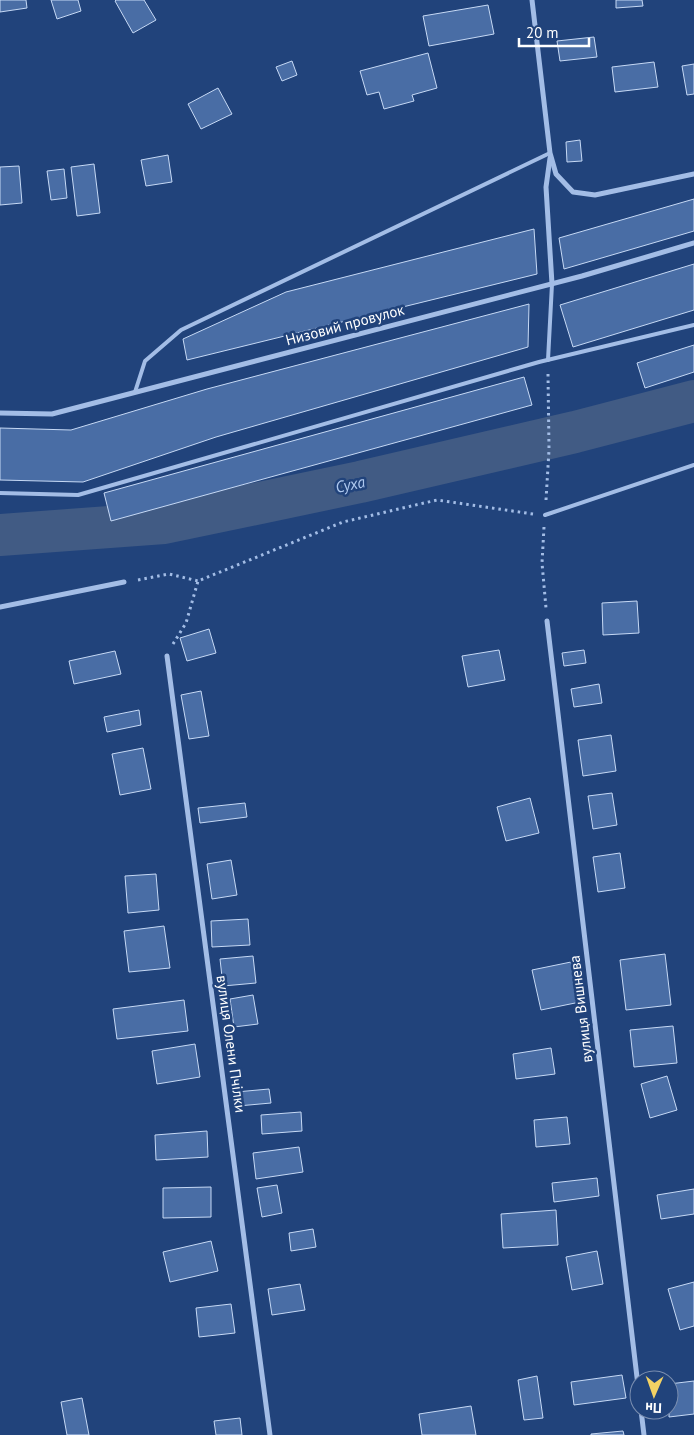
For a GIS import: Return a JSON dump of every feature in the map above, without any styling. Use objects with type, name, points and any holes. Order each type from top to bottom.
[{"type":"street","points":[[532,0],[550,153],[556,174],[573,192],[595,195],[694,174]]},
{"type":"street","points":[[550,153],[546,187],[552,284]]},
{"type":"street","name":"Низовий провулок","points":[[0,413],[52,414],[552,284],[694,243]]},
{"type":"street","points":[[0,607],[124,582]]},
{"type":"street","name":"вулиця Вишнева","points":[[548,621],[636,1370]]},
{"type":"street","name":"вулиця Олени Пчілки","points":[[167,656],[270,1435]]},
{"type":"street","points":[[642,1420],[644,1435]]},
{"type":"lane","points":[[135,392],[145,361],[181,330],[550,153]]},
{"type":"lane","points":[[548,360],[552,284]]},
{"type":"lane","points":[[0,493],[78,495],[548,360],[694,325]]},
{"type":"lane","points":[[544,515],[694,465]]},
{"type":"path","points":[[548,360],[549,450]]},
{"type":"path","points":[[124,582],[170,574],[198,581],[343,522],[437,500],[544,515]]},
{"type":"path","points":[[542,563],[548,621]]},
{"type":"path","points":[[167,656],[186,622],[198,581]]},
{"type":"building","points":[[0,0],[26,0],[27,8],[0,12]]},
{"type":"building","points":[[51,0],[78,0],[81,11],[57,19]]},
{"type":"building","points":[[116,0],[144,0],[156,20],[133,33]]},
{"type":"building","points":[[616,0],[642,0],[643,6],[616,8]]},
{"type":"building","points":[[488,5],[494,34],[429,46],[423,16]]},
{"type":"building","points":[[594,37],[597,57],[560,61],[557,41]]},
{"type":"building","points":[[428,53],[437,88],[412,95],[414,101],[384,109],[379,92],[367,95],[360,71]]},
{"type":"building","points":[[292,61],[297,75],[282,81],[276,67]]},
{"type":"building","points":[[654,62],[658,87],[615,92],[612,67]]},
{"type":"building","points":[[694,64],[694,94],[687,95],[682,66]]},
{"type":"building","points":[[218,88],[232,114],[201,129],[188,104]]},
{"type":"building","points":[[580,140],[582,161],[567,162],[566,142]]},
{"type":"building","points":[[168,155],[172,182],[146,186],[141,160]]},
{"type":"building","points":[[94,164],[100,213],[77,216],[71,167]]},
{"type":"building","points":[[19,166],[22,203],[0,205],[0,167]]},
{"type":"building","points":[[64,169],[67,198],[51,200],[47,171]]},
{"type":"building","points":[[694,199],[694,231],[564,269],[559,238]]},
{"type":"building","points":[[534,229],[537,274],[187,360],[183,339],[286,292]]},
{"type":"building","points":[[694,264],[694,310],[573,347],[560,305]]},
{"type":"building","points":[[529,304],[528,347],[216,437],[83,482],[0,480],[0,428],[71,430],[207,389]]},
{"type":"building","points":[[694,345],[694,372],[645,388],[637,363]]},
{"type":"building","points":[[524,377],[532,405],[111,521],[104,493]]},
{"type":"building","points":[[637,601],[639,633],[603,635],[602,603]]},
{"type":"building","points":[[209,629],[216,653],[187,661],[180,638]]},
{"type":"building","points":[[499,650],[505,680],[468,687],[462,656]]},
{"type":"building","points":[[584,650],[586,663],[564,666],[562,653]]},
{"type":"building","points":[[115,651],[121,674],[74,684],[69,661]]},
{"type":"building","points":[[599,684],[602,703],[574,707],[571,689]]},
{"type":"building","points":[[201,691],[209,736],[189,739],[181,695]]},
{"type":"building","points":[[139,710],[141,725],[107,732],[104,717]]},
{"type":"building","points":[[611,735],[616,771],[583,776],[578,740]]},
{"type":"building","points":[[143,748],[151,789],[120,795],[112,754]]},
{"type":"building","points":[[612,793],[617,825],[593,829],[588,796]]},
{"type":"building","points":[[530,798],[539,833],[506,841],[497,807]]},
{"type":"building","points":[[245,803],[247,817],[200,823],[198,808]]},
{"type":"building","points":[[620,853],[625,888],[598,892],[593,857]]},
{"type":"building","points":[[231,860],[237,895],[212,899],[207,864]]},
{"type":"building","points":[[156,874],[159,910],[128,913],[125,876]]},
{"type":"building","points":[[248,919],[250,945],[212,947],[211,921]]},
{"type":"building","points":[[164,926],[170,968],[129,972],[124,931]]},
{"type":"building","points":[[665,954],[671,1005],[626,1010],[620,960]]},
{"type":"building","points":[[253,956],[256,983],[223,986],[220,959]]},
{"type":"building","points":[[571,962],[580,1002],[541,1010],[532,970]]},
{"type":"building","points":[[253,995],[258,1024],[234,1027],[230,999]]},
{"type":"building","points":[[184,1000],[188,1031],[117,1039],[113,1009]]},
{"type":"building","points":[[673,1026],[677,1063],[634,1067],[630,1030]]},
{"type":"building","points":[[195,1044],[200,1077],[157,1084],[152,1051]]},
{"type":"building","points":[[551,1048],[555,1074],[516,1079],[513,1054]]},
{"type":"building","points":[[667,1076],[677,1110],[650,1118],[641,1084]]},
{"type":"building","points":[[269,1089],[271,1103],[238,1106],[236,1092]]},
{"type":"building","points":[[301,1112],[302,1131],[262,1134],[261,1115]]},
{"type":"building","points":[[567,1117],[570,1144],[536,1147],[534,1120]]},
{"type":"building","points":[[207,1131],[208,1157],[156,1160],[155,1135]]},
{"type":"building","points":[[299,1147],[303,1172],[256,1179],[253,1153]]},
{"type":"building","points":[[597,1178],[599,1196],[554,1202],[552,1183]]},
{"type":"building","points":[[277,1185],[282,1213],[262,1217],[257,1188]]},
{"type":"building","points":[[211,1187],[211,1217],[163,1218],[163,1188]]},
{"type":"building","points":[[694,1189],[694,1214],[661,1219],[657,1195]]},
{"type":"building","points":[[556,1210],[558,1245],[503,1248],[501,1214]]},
{"type":"building","points":[[313,1229],[316,1247],[291,1251],[289,1233]]},
{"type":"building","points":[[211,1241],[218,1271],[170,1282],[163,1252]]},
{"type":"building","points":[[597,1251],[603,1284],[572,1290],[566,1257]]},
{"type":"building","points":[[694,1282],[694,1326],[680,1330],[668,1289]]},
{"type":"building","points":[[300,1284],[305,1310],[272,1315],[268,1289]]},
{"type":"building","points":[[231,1304],[235,1333],[199,1337],[196,1308]]},
{"type":"building","points":[[622,1375],[626,1398],[574,1405],[571,1382]]},
{"type":"building","points":[[537,1376],[543,1418],[524,1420],[518,1380]]},
{"type":"building","points":[[694,1381],[694,1414],[679,1416],[679,1383]]},
{"type":"building","points":[[82,1398],[89,1435],[67,1435],[61,1402]]},
{"type":"building","points":[[471,1406],[476,1435],[422,1435],[419,1414]]},
{"type":"building","points":[[240,1418],[242,1435],[216,1435],[214,1421]]},
{"type":"building","points":[[623,1431],[624,1435],[591,1435],[591,1434]]},
{"type":"waterway","name":"Суха","points":[[0,535],[164,523],[360,482],[575,432],[694,401]]}]
